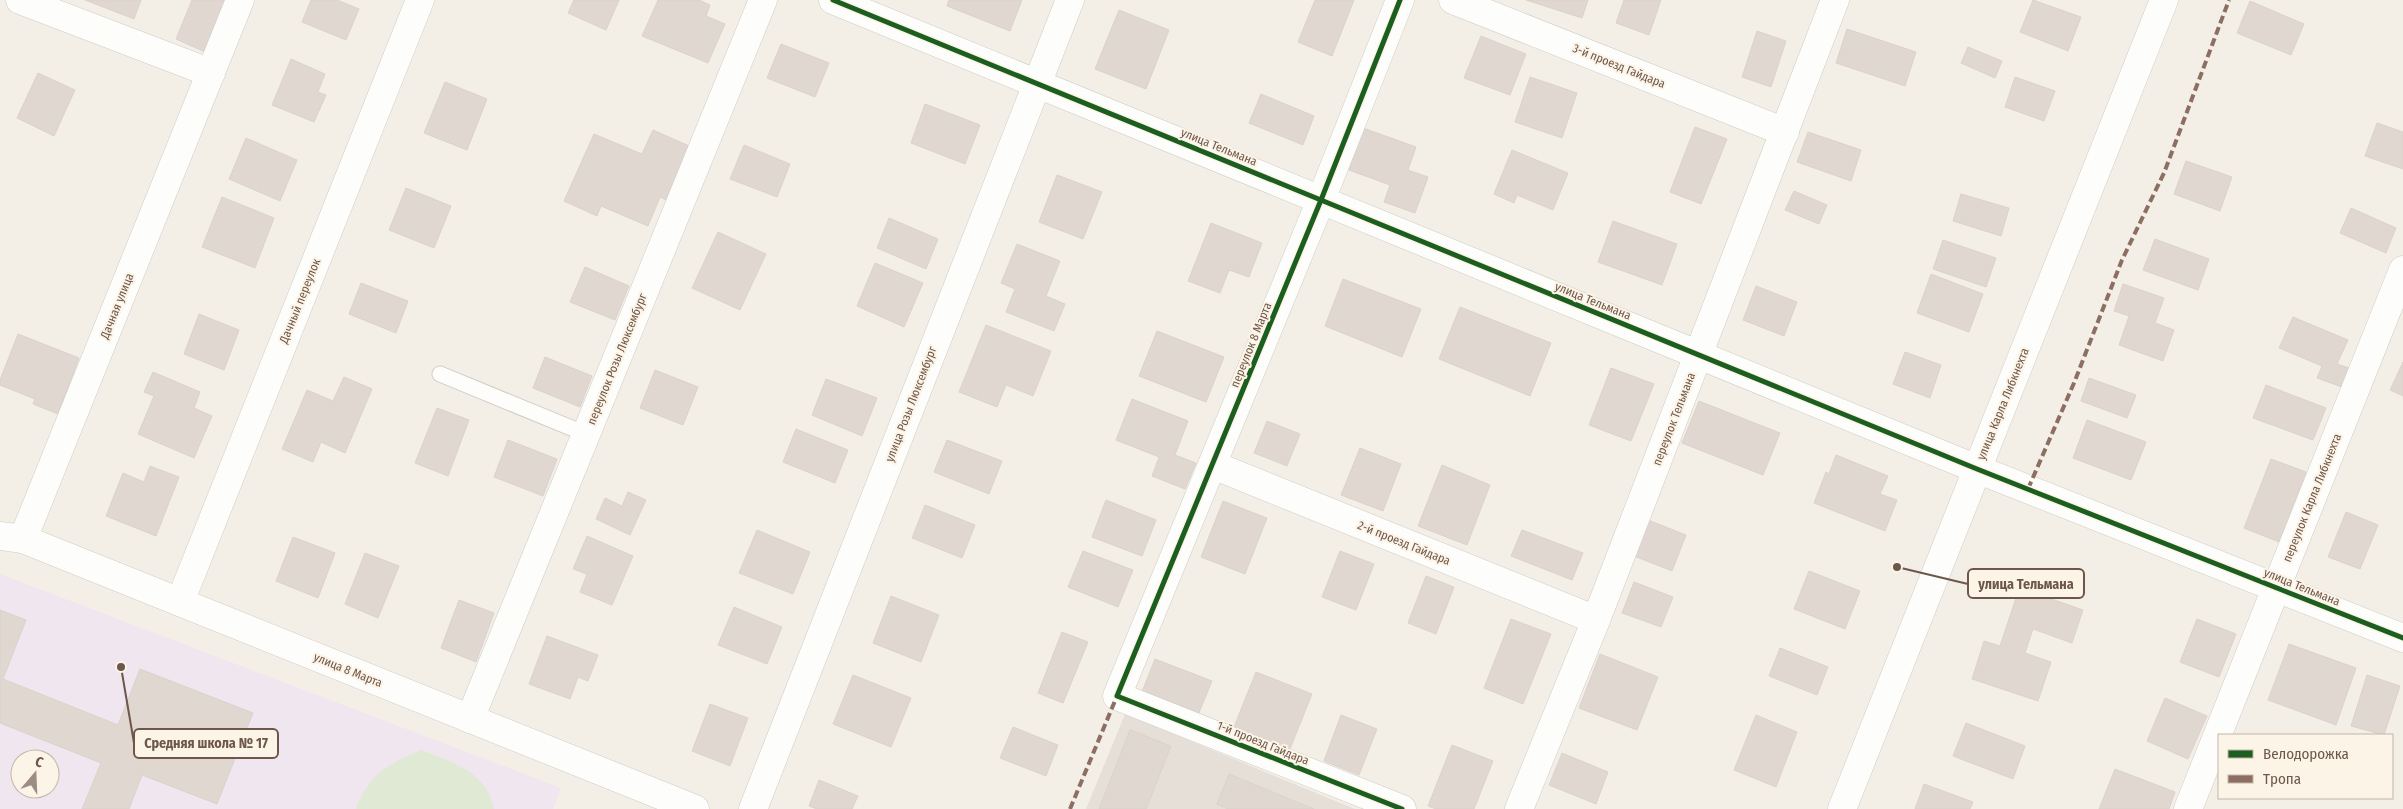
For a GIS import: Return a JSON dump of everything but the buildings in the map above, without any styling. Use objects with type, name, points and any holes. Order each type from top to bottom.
[{"type":"street","points":[[20,0],[211,73]]},
{"type":"street","name":"Дачная улица","points":[[11,537],[211,73],[240,0]]},
{"type":"street","name":"Дачный переулок","points":[[180,602],[420,0]]},
{"type":"street","name":"переулок Розы Люксембург","points":[[470,719],[763,0]]},
{"type":"street","name":"улица Тельмана","points":[[833,0],[1977,469],[2403,638]]},
{"type":"street","name":"улица Розы Люксембург","points":[[753,809],[1070,0]]},
{"type":"street","name":"переулок 8 Марта","points":[[1117,696],[1321,200],[1400,0]]},
{"type":"street","name":"3-й проезд Гайдара","points":[[1453,0],[1785,132]]},
{"type":"street","name":"переулок Тельмана","points":[[1519,809],[1596,620],[1835,0]]},
{"type":"street","name":"улица Карла Либкнехта","points":[[1842,809],[2164,0]]},
{"type":"street","name":"переулок Карла Либкнехта","points":[[2188,809],[2276,588],[2395,311],[2403,270]]},
{"type":"street","name":"2-й проезд Гайдара","points":[[1213,465],[1596,620]]},
{"type":"street","name":"улица 8 Марта","points":[[11,537],[180,602],[695,809]]},
{"type":"street","name":"1-й проезд Гайдара","points":[[1117,696],[1402,809]]},
{"type":"lane","points":[[440,374],[586,434]]},
{"type":"shaded area","points":[[0,574],[561,788],[553,809],[0,809]]},
{"type":"shaded area","points":[[1125,714],[1355,809],[1086,809]]},
{"type":"green space","points":[[421,750],[456,764],[476,777],[490,796],[494,809],[356,809],[367,787],[381,772],[399,760]]},
{"type":"marked path","points":[[2028,489],[2074,383],[2122,260],[2164,173],[2229,0]]},
{"type":"marked path","points":[[1070,809],[1117,696]]},
{"type":"cycle path","points":[[833,0],[1977,469],[2403,638]]},
{"type":"cycle path","points":[[1400,0],[1321,200],[1117,696],[1402,809]]},
{"type":"place","name":"улица Тельмана","points":[[1897,567]]},
{"type":"place","name":"Средняя школа № 17","points":[[121,667]]}]
